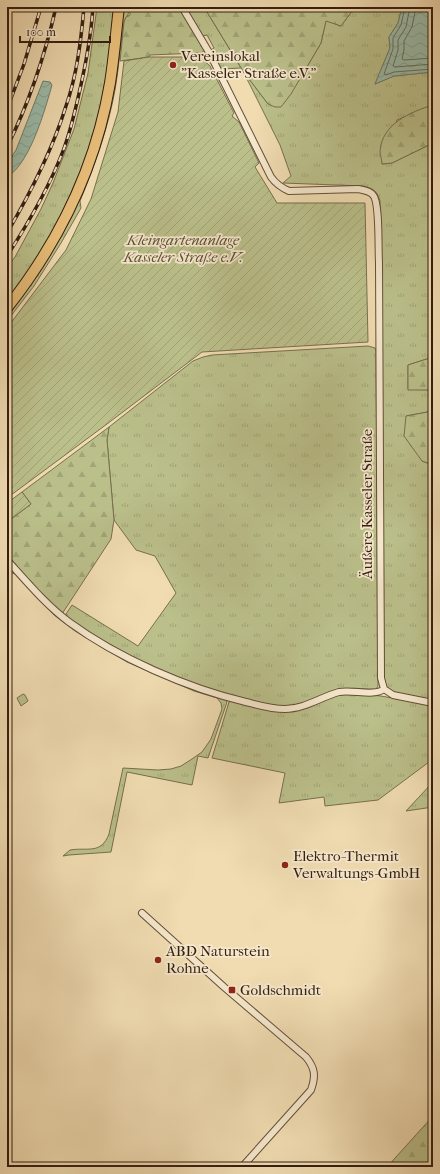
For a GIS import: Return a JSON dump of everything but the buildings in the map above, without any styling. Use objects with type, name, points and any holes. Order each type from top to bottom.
[{"type":"main road","points":[[7,308],[26,283],[50,245],[72,204],[86,171],[98,135],[107,100],[119,7]]},
{"type":"street","name":"Äußere Kasseler Straße","points":[[182,7],[210,54],[274,181],[284,189],[294,192],[358,189],[373,195],[376,203],[379,262],[381,678],[384,689]]},
{"type":"street","points":[[7,560],[50,606],[66,620],[81,630],[129,659],[208,691],[270,708],[286,709],[306,705],[342,692],[378,692],[384,689],[393,695],[433,703]]},
{"type":"street","points":[[142,913],[217,981],[306,1057],[312,1065],[315,1079],[311,1090],[242,1167]]},
{"type":"green space","points":[[97,7],[116,7],[107,81],[89,152],[52,236],[7,303],[7,267],[15,257],[41,209],[74,129],[88,73]]},
{"type":"green space","points":[[123,7],[130,7],[125,20],[121,40],[112,104],[91,174],[80,201],[81,208],[34,286],[7,321],[7,313],[29,284],[89,172]]},
{"type":"green space","points":[[130,7],[178,7],[204,50],[202,53],[150,55],[149,57],[120,61],[124,22],[126,17],[130,15]]},
{"type":"green space","points":[[183,7],[204,7],[241,68],[223,69],[219,67],[211,50],[214,48],[207,35],[202,36]]},
{"type":"green space","points":[[204,7],[355,7],[341,26],[326,21],[321,43],[291,94],[281,107],[275,107],[268,104],[243,71]]},
{"type":"green space","points":[[355,7],[402,7],[398,23],[389,37],[390,48],[375,84],[394,76],[433,72],[433,105],[397,120],[382,164],[392,163],[433,143],[433,357],[408,365],[408,389],[433,390],[433,411],[406,416],[422,461],[433,465],[433,700],[409,696],[392,691],[388,688],[384,680],[380,201],[374,190],[363,186],[283,183],[291,176],[280,145],[243,71],[268,104],[305,70],[321,43],[326,20],[341,26]]},
{"type":"green space","name":"Kleingartenanlage Kasseler Straße e.V.","points":[[149,57],[200,57],[210,66],[234,113],[232,116],[239,122],[259,163],[255,167],[277,203],[365,203],[368,342],[202,352],[7,498],[7,328],[66,250],[91,199],[118,112],[124,61]]},
{"type":"green space","points":[[433,105],[433,143],[392,163],[382,164],[380,151],[382,142],[386,133],[392,126],[399,120],[415,111]]},
{"type":"green space","points":[[368,346],[375,348],[376,351],[378,686],[376,689],[346,689],[305,703],[288,707],[264,705],[217,692],[172,675],[107,643],[67,617],[66,614],[72,605],[138,646],[176,593],[155,556],[136,550],[114,520],[107,440],[109,427],[193,361],[203,357],[212,355]]},
{"type":"green space","points":[[433,357],[433,390],[408,390],[408,365]]},
{"type":"green space","points":[[433,411],[433,465],[422,461],[404,436],[406,416]]},
{"type":"green space","points":[[109,427],[107,440],[114,520],[111,539],[62,614],[7,555],[7,522],[31,504],[22,492]]},
{"type":"green space","points":[[22,492],[31,504],[7,522],[7,503]]},
{"type":"green space","points":[[7,566],[15,572],[59,617],[74,629],[106,649],[225,699],[227,702],[208,758],[198,756],[192,785],[127,772],[111,852],[63,856],[70,850],[98,848],[106,841],[109,834],[123,768],[158,770],[171,769],[181,766],[202,752],[211,739],[222,709],[221,703],[217,698],[194,691],[127,662],[75,631],[54,615],[15,574],[7,571]]},
{"type":"green space","points":[[345,693],[375,695],[433,705],[433,765],[429,762],[378,800],[325,806],[324,797],[279,803],[285,773],[212,758],[229,702],[232,701],[277,711]]},
{"type":"green space","points":[[23,694],[28,701],[21,706],[17,698]]},
{"type":"green space","points":[[433,782],[433,807],[406,811]]},
{"type":"green space","points":[[433,1116],[433,1167],[387,1167]]},
{"type":"water","points":[[402,7],[433,7],[433,72],[394,76],[375,84],[390,48],[389,37],[398,23]]},
{"type":"water","points":[[43,81],[50,82],[52,85],[41,120],[31,146],[18,168],[10,175],[7,173],[7,164],[16,150]]},
{"type":"railway","points":[[7,109],[24,64],[41,7]]},
{"type":"railway","points":[[7,147],[36,78],[56,7]]},
{"type":"railway","points":[[7,233],[40,171],[54,139],[70,94],[76,70],[84,7]]},
{"type":"railway","points":[[7,256],[31,218],[45,192],[70,131],[81,87],[91,30],[93,7]]},
{"type":"place","name":"Vereinslokal \"Kasseler Straße e.V.\"","points":[[173,65]]},
{"type":"place","name":"Elektro-Thermit Verwaltungs-GmbH","points":[[285,865]]},
{"type":"place","name":"ABD Naturstein Rohne","points":[[158,960]]},
{"type":"place","name":"Goldschmidt","points":[[232,990]]}]
